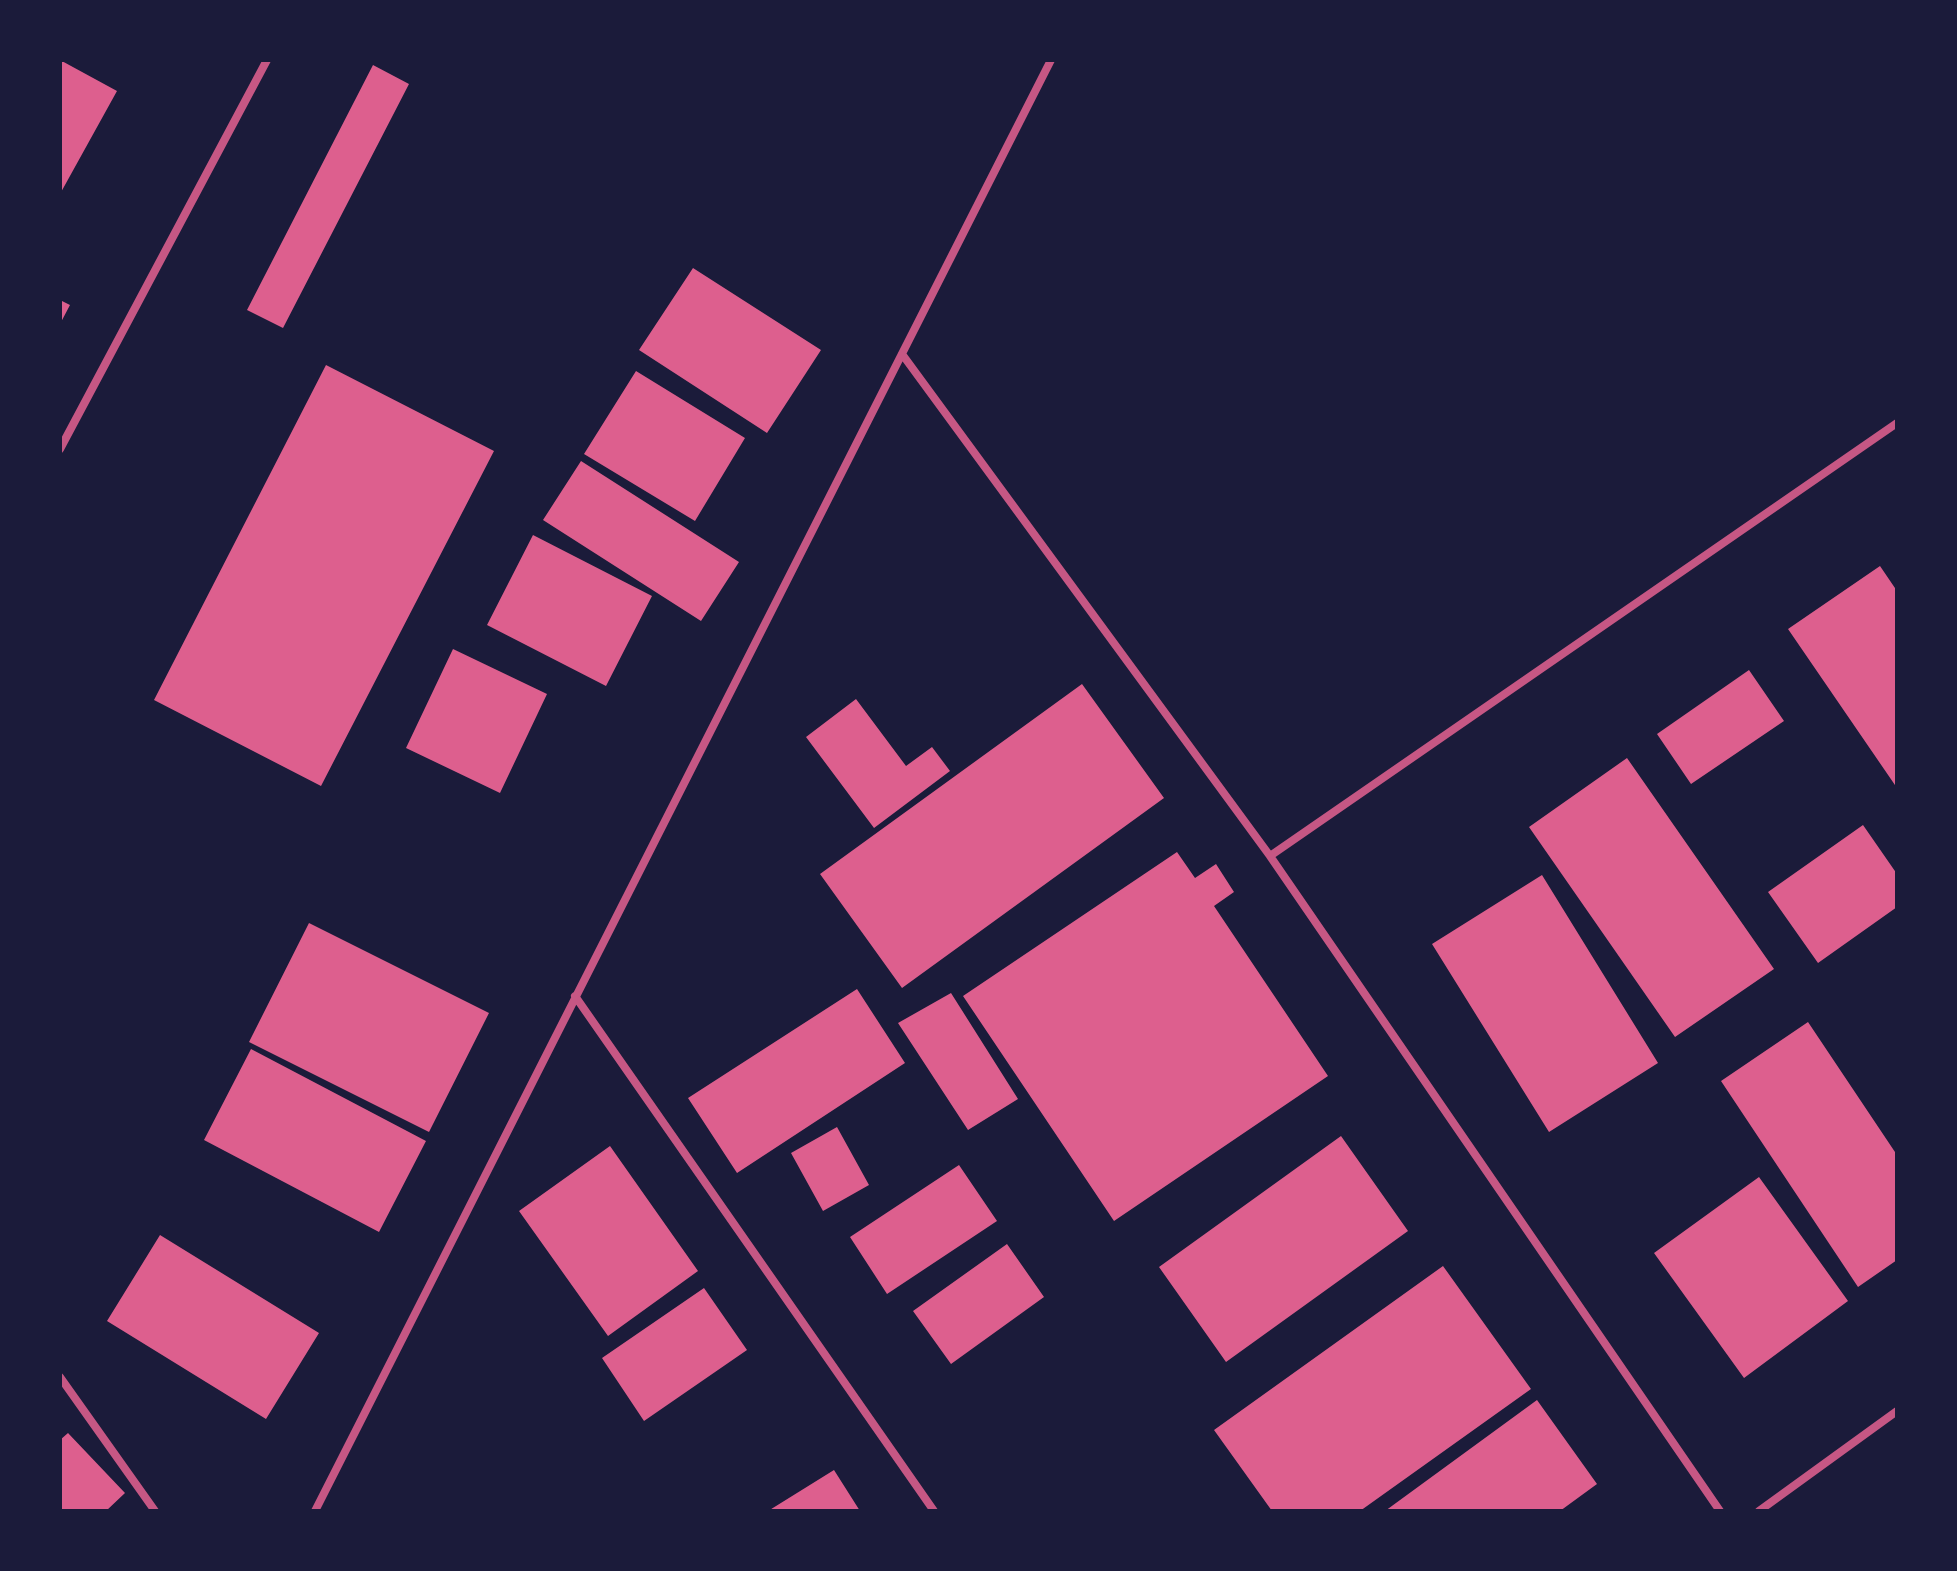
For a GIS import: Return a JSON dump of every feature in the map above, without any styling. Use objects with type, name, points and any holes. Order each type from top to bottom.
[{"type":"lane","points":[[60,448],[267,60]]},
{"type":"lane","points":[[315,1511],[1051,60]]},
{"type":"lane","points":[[902,354],[1270,856],[1720,1511]]},
{"type":"lane","points":[[1270,856],[1897,423]]},
{"type":"lane","points":[[575,996],[934,1511]]},
{"type":"lane","points":[[60,1377],[155,1511]]},
{"type":"lane","points":[[1759,1511],[1897,1411]]},
{"type":"building","points":[[60,60],[117,91],[60,194]]},
{"type":"building","points":[[373,65],[409,84],[283,328],[247,310]]},
{"type":"building","points":[[693,268],[821,350],[767,433],[639,350]]},
{"type":"building","points":[[60,300],[70,305],[60,324]]},
{"type":"building","points":[[326,365],[494,451],[321,786],[154,700]]},
{"type":"building","points":[[636,371],[745,438],[695,521],[584,454]]},
{"type":"building","points":[[581,461],[739,562],[701,621],[543,520]]},
{"type":"building","points":[[533,535],[652,596],[606,686],[487,625]]},
{"type":"building","points":[[1880,566],[1897,591],[1897,788],[1788,629]]},
{"type":"building","points":[[453,649],[547,694],[500,793],[406,748]]},
{"type":"building","points":[[1749,670],[1784,721],[1691,784],[1657,734]]},
{"type":"building","points":[[1082,684],[1164,798],[902,988],[820,874]]},
{"type":"building","points":[[856,699],[906,766],[932,747],[950,771],[874,828],[806,737]]},
{"type":"building","points":[[1627,758],[1774,969],[1675,1037],[1529,827]]},
{"type":"building","points":[[1863,825],[1897,874],[1897,907],[1818,963],[1768,892]]},
{"type":"building","points":[[1177,852],[1195,878],[1216,864],[1234,892],[1214,906],[1328,1076],[1114,1221],[963,996]]},
{"type":"building","points":[[1542,875],[1658,1063],[1549,1132],[1432,944]]},
{"type":"building","points":[[309,923],[489,1013],[429,1132],[249,1042]]},
{"type":"building","points":[[857,989],[905,1063],[737,1173],[688,1098]]},
{"type":"building","points":[[951,993],[1018,1099],[968,1130],[898,1023]]},
{"type":"building","points":[[1808,1022],[1897,1155],[1897,1260],[1858,1287],[1721,1081]]},
{"type":"building","points":[[251,1049],[426,1141],[379,1232],[204,1140]]},
{"type":"building","points":[[837,1127],[869,1185],[823,1211],[791,1153]]},
{"type":"building","points":[[1341,1136],[1408,1231],[1226,1362],[1159,1267]]},
{"type":"building","points":[[610,1146],[698,1271],[608,1336],[519,1211]]},
{"type":"building","points":[[959,1165],[997,1221],[887,1294],[850,1237]]},
{"type":"building","points":[[1759,1177],[1848,1301],[1744,1378],[1654,1253]]},
{"type":"building","points":[[160,1235],[319,1333],[266,1419],[107,1321]]},
{"type":"building","points":[[1007,1244],[1044,1297],[951,1364],[913,1311]]},
{"type":"building","points":[[1443,1266],[1531,1389],[1360,1511],[1272,1511],[1214,1430]]},
{"type":"building","points":[[704,1288],[747,1350],[644,1421],[602,1358]]},
{"type":"building","points":[[1537,1400],[1597,1484],[1560,1511],[1385,1511]]},
{"type":"building","points":[[68,1433],[125,1493],[106,1511],[60,1511],[60,1440]]},
{"type":"building","points":[[834,1470],[860,1511],[768,1511]]}]
